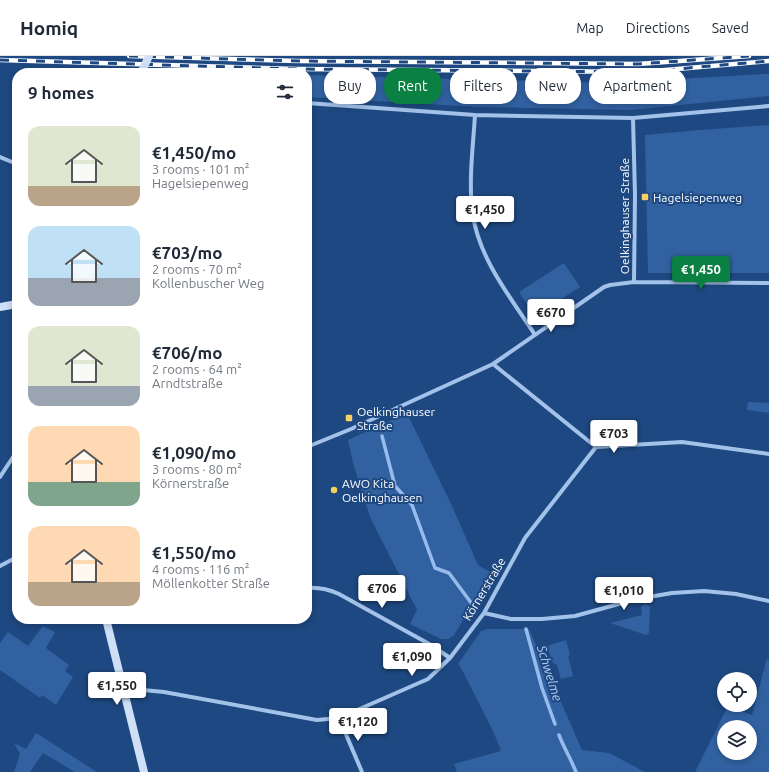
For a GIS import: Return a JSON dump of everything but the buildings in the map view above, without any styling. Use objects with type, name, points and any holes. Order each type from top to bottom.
[{"type":"main road","points":[[143,68],[149,56]]},
{"type":"main road","points":[[0,307],[12,304]]},
{"type":"main road","points":[[107,624],[144,772]]},
{"type":"street","points":[[312,104],[475,115],[633,118],[769,106]]},
{"type":"street","points":[[475,115],[471,198],[476,231],[490,264],[535,335]]},
{"type":"street","name":"Oelkinghauser Straße","points":[[312,445],[351,429],[493,364],[604,288],[610,285],[634,282],[635,195],[633,118]]},
{"type":"street","points":[[0,157],[12,162]]},
{"type":"street","points":[[634,282],[769,282]]},
{"type":"street","points":[[493,364],[596,447],[682,442],[769,454]]},
{"type":"street","name":"Körnerstraße","points":[[125,693],[143,690],[164,692],[317,720],[339,718],[428,679],[450,658],[484,613],[525,538],[596,447]]},
{"type":"street","points":[[0,477],[12,459]]},
{"type":"street","points":[[0,566],[12,560]]},
{"type":"street","points":[[312,588],[321,588],[339,594],[431,644],[450,658]]},
{"type":"street","points":[[484,613],[511,619],[575,616],[637,599],[672,593],[704,591],[736,594],[769,601]]},
{"type":"street","points":[[339,718],[362,772]]},
{"type":"shaded area","points":[[769,74],[769,96],[631,110],[478,107],[427,104],[442,104],[442,79],[450,79],[450,104],[517,104],[517,81],[525,81],[525,104],[581,104],[581,82],[589,83],[589,104],[686,104],[686,79]]},
{"type":"shaded area","points":[[312,75],[324,75],[324,98],[312,97]]},
{"type":"shaded area","points":[[376,77],[384,77],[384,102],[376,101]]},
{"type":"shaded area","points":[[769,125],[769,273],[648,273],[645,135]]},
{"type":"shaded area","points":[[564,263],[580,287],[535,316],[519,292]]},
{"type":"shaded area","points":[[748,402],[769,403],[769,413],[747,410]]},
{"type":"shaded area","points":[[407,413],[452,506],[478,565],[492,573],[454,635],[449,639],[441,639],[410,624],[417,610],[370,517],[353,463],[348,440]]},
{"type":"shaded area","points":[[645,604],[650,606],[649,633],[646,635],[610,623],[642,615],[641,606]]},
{"type":"shaded area","points":[[43,626],[55,632],[46,648],[69,665],[65,671],[73,677],[56,705],[42,695],[40,698],[0,670],[0,643],[8,632],[28,646]]},
{"type":"shaded area","points":[[488,629],[529,629],[582,750],[609,753],[645,772],[457,772],[454,764],[501,751],[493,731],[458,664],[481,631]]},
{"type":"shaded area","points":[[566,640],[573,676],[561,679],[557,665],[552,662],[547,646]]},
{"type":"shaded area","points":[[767,658],[769,661],[769,772],[695,772],[717,728],[717,760],[757,760],[757,720],[721,720],[725,712],[744,712],[752,715],[753,712],[757,712],[757,696]]},
{"type":"shaded area","points":[[36,733],[97,772],[75,772],[43,753],[30,772],[14,772],[20,754],[14,743],[26,749]]},
{"type":"waterway","name":"Schwelme","points":[[382,436],[395,486],[412,505],[435,568],[449,573],[472,604]]},
{"type":"waterway","name":"Schwelme","points":[[526,629],[542,688],[555,724]]},
{"type":"waterway","name":"Schwelme","points":[[559,735],[576,772]]},
{"type":"railway","points":[[129,56],[299,61],[638,64],[749,56]]},
{"type":"railway","points":[[0,60],[265,68]]},
{"type":"railway","points":[[312,69],[642,72],[769,61]]},
{"type":"place","name":"Hagelsiepenweg","points":[[645,197]]},
{"type":"place","name":"Oelkinghauser Straße","points":[[349,418]]},
{"type":"place","name":"AWO Kita Oelkinghausen","points":[[334,490]]}]
